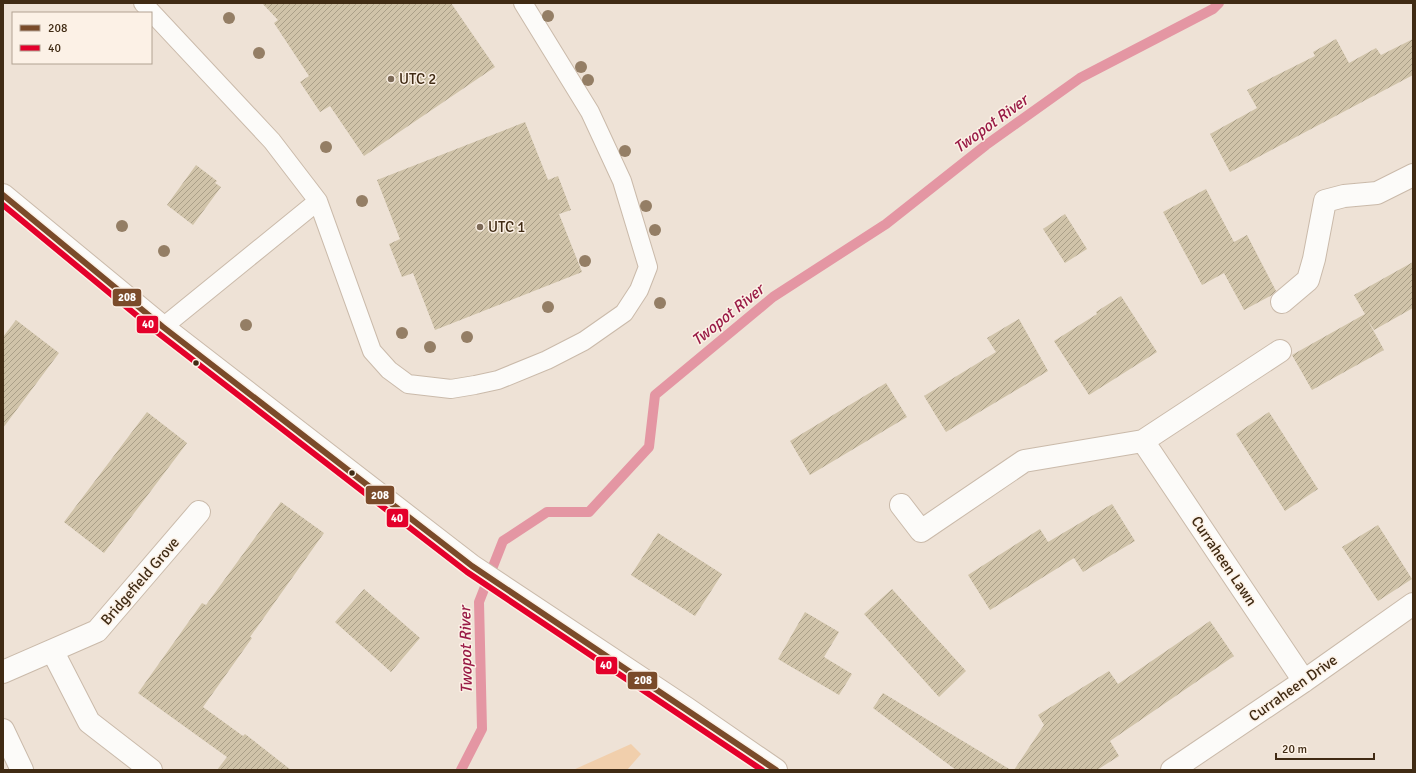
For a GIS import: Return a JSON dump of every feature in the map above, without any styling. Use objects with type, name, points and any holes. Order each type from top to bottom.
[{"type":"street","points":[[1282,302],[1308,280],[1314,259],[1325,201],[1344,196],[1377,193],[1413,175]]},
{"type":"street","points":[[3,195],[163,327],[472,566],[686,708],[776,770]]},
{"type":"street","points":[[901,505],[921,531],[1024,461],[1143,441],[1280,351]]},
{"type":"street","name":"Curraheen Lawn","points":[[1143,441],[1304,681]]},
{"type":"street","name":"Bridgefield Grove","points":[[3,672],[53,652],[97,631],[199,512]]},
{"type":"street","name":"Curraheen Drive","points":[[1172,770],[1304,681],[1413,604]]},
{"type":"street","points":[[53,652],[89,722],[151,770]]},
{"type":"street","points":[[3,730],[22,770]]},
{"type":"lane","points":[[143,3],[151,12]]},
{"type":"lane","points":[[152,13],[272,141],[318,201],[372,350],[389,370],[408,384],[451,389],[498,380],[566,351],[589,338],[624,313],[639,290],[648,267],[622,181],[590,112],[523,3]]},
{"type":"lane","points":[[163,327],[318,201]]},
{"type":"shaded area","points":[[631,744],[641,754],[627,770],[573,770]]},
{"type":"building","name":"UTC 2","points":[[262,3],[451,3],[495,67],[364,156],[330,106],[320,112],[300,82],[309,76],[274,23],[278,20]]},
{"type":"building","points":[[1336,39],[1349,63],[1376,48],[1381,55],[1413,39],[1413,75],[1230,172],[1210,134],[1257,108],[1247,90],[1315,56],[1313,52]]},
{"type":"building","name":"UTC 1","points":[[525,122],[548,180],[558,176],[571,210],[559,214],[582,272],[435,330],[413,273],[402,277],[389,244],[400,239],[377,180]]},
{"type":"building","points":[[196,165],[217,181],[215,183],[221,187],[193,225],[167,205]]},
{"type":"building","points":[[1206,189],[1234,242],[1247,235],[1276,291],[1272,295],[1244,310],[1224,273],[1202,285],[1163,212]]},
{"type":"building","points":[[1065,214],[1087,249],[1065,263],[1043,229]]},
{"type":"building","points":[[1413,262],[1413,308],[1374,330],[1367,319],[1384,350],[1312,390],[1292,355],[1365,314],[1354,295]]},
{"type":"building","points":[[1121,296],[1157,352],[1089,395],[1054,341],[1097,314],[1096,312]]},
{"type":"building","points":[[1019,319],[1048,371],[946,432],[924,396],[996,352],[987,338]]},
{"type":"building","points":[[16,320],[59,353],[3,428],[3,337]]},
{"type":"building","points":[[886,383],[907,417],[810,475],[790,441]]},
{"type":"building","points":[[147,412],[187,443],[104,553],[64,522]]},
{"type":"building","points":[[1269,412],[1318,489],[1285,511],[1236,434]]},
{"type":"building","points":[[281,502],[324,533],[250,637],[252,638],[203,707],[243,736],[245,734],[291,770],[217,770],[227,757],[138,693],[202,603],[206,605]]},
{"type":"building","points":[[1112,504],[1135,541],[1083,572],[1074,558],[990,610],[968,575],[1040,529],[1048,542]]},
{"type":"building","points":[[1378,525],[1412,579],[1378,601],[1342,547]]},
{"type":"building","points":[[658,533],[722,574],[695,616],[631,575]]},
{"type":"building","points":[[364,589],[420,638],[391,672],[335,622]]},
{"type":"building","points":[[892,589],[966,671],[939,697],[864,614]]},
{"type":"building","points":[[805,612],[839,632],[824,657],[852,674],[839,695],[778,659]]},
{"type":"building","points":[[1210,621],[1234,656],[1110,741],[1119,756],[1097,770],[1014,770],[1044,725],[1038,715],[1109,671],[1118,684]]},
{"type":"building","points":[[883,693],[1011,770],[956,770],[873,708]]},
{"type":"waterway","name":"Twopot River","points":[[461,770],[482,729],[479,602],[503,541],[547,512],[589,512],[649,447],[655,395],[773,297],[886,224],[986,145],[1080,78],[1213,9],[1219,3]]},
{"type":"transit line","name":"208","points":[[3,195],[163,327],[472,566],[776,770]]},
{"type":"transit line","name":"40","points":[[3,205],[158,333],[467,572],[762,770]]},
{"type":"place","name":"UTC 2","points":[[391,79]]},
{"type":"place","name":"UTC 1","points":[[480,227]]}]
